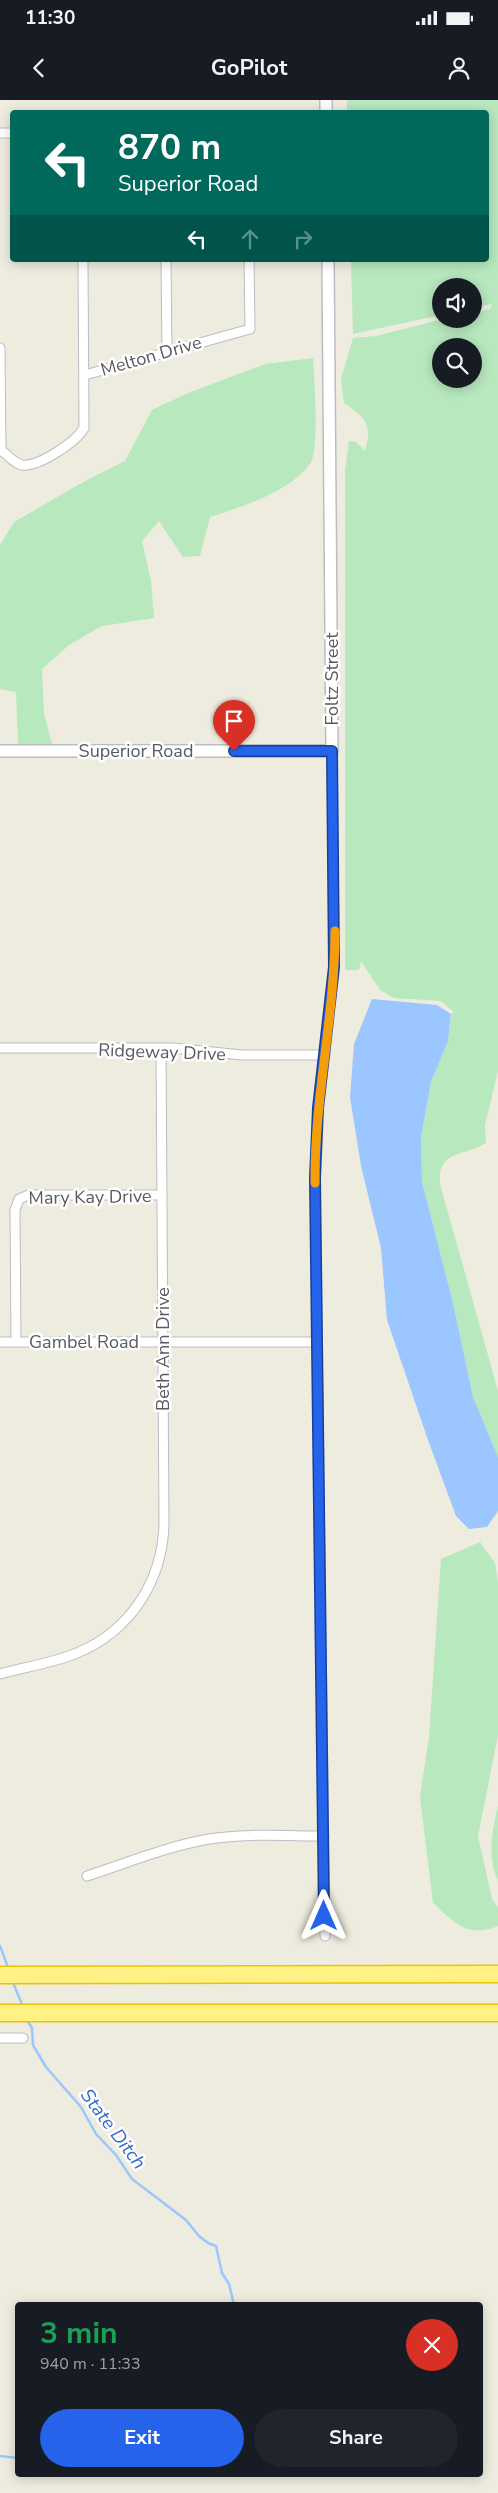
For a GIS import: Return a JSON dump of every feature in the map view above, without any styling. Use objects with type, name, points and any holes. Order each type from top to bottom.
[{"type":"highway","points":[[0,1975],[498,1974]]},
{"type":"highway","points":[[2,2013],[498,2013]]},
{"type":"street","points":[[83,262],[85,375]]},
{"type":"street","points":[[166,262],[168,352]]},
{"type":"street","name":"Melton Drive","points":[[1,450],[14,462],[30,465],[77,438],[84,428],[85,375],[250,329],[249,262]]},
{"type":"street","name":"Foltz Street","points":[[325,1936],[315,1153],[335,961],[328,262]]},
{"type":"street","points":[[0,348],[1,450]]},
{"type":"street","name":"Superior Road","points":[[0,751],[332,751]]},
{"type":"street","name":"Ridgeway Drive","points":[[0,1048],[161,1049],[242,1055],[325,1055]]},
{"type":"street","name":"Beth Ann Drive","points":[[0,1674],[77,1653],[111,1633],[126,1619],[146,1593],[155,1574],[162,1550],[164,1525],[161,1049]]},
{"type":"street","name":"Mary Kay Drive","points":[[16,1342],[15,1210],[19,1199],[28,1195],[162,1195]]},
{"type":"street","name":"Gambel Road","points":[[0,1342],[317,1342]]},
{"type":"street","points":[[87,1876],[209,1839],[242,1836],[324,1836]]},
{"type":"street","points":[[0,2038],[23,2038]]},
{"type":"green space","points":[[347,100],[498,100],[498,1071],[485,1125],[486,1143],[447,1160],[440,1173],[440,1184],[498,1391],[498,1457],[473,1397],[453,1303],[422,1182],[421,1137],[431,1082],[448,1041],[451,1014],[454,1012],[441,1001],[394,998],[380,990],[361,961],[359,970],[345,970],[345,471],[349,441],[356,442],[365,451],[368,434],[362,417],[344,403],[341,379],[353,338],[376,336],[432,322],[432,328],[482,328],[482,311],[490,309],[492,304],[482,306],[482,278],[432,278],[432,317],[353,334],[351,262],[489,262],[489,110],[347,110]]},
{"type":"green space","points":[[313,358],[316,429],[313,456],[310,464],[290,483],[278,490],[250,503],[210,517],[200,556],[183,557],[159,521],[142,541],[151,581],[154,618],[102,626],[69,645],[42,669],[44,713],[52,744],[18,744],[16,692],[0,689],[0,545],[14,522],[87,480],[125,461],[152,410],[188,393],[265,364]]},
{"type":"green space","points":[[480,1542],[495,1563],[498,1584],[498,1735],[478,1836],[492,1899],[498,1907],[498,1926],[478,1930],[470,1929],[455,1922],[433,1903],[420,1797],[429,1737],[441,1559]]},
{"type":"green space","points":[[498,1806],[498,1881],[493,1862],[492,1834]]},
{"type":"water","points":[[372,999],[437,1005],[451,1014],[448,1041],[431,1082],[421,1137],[422,1182],[453,1303],[473,1397],[498,1457],[498,1511],[487,1527],[469,1529],[456,1516],[387,1320],[381,1248],[361,1166],[350,1097],[354,1044]]},
{"type":"waterway","name":"State Ditch","points":[[0,1946],[9,1970]]},
{"type":"waterway","name":"State Ditch","points":[[12,1980],[23,2007]]},
{"type":"waterway","name":"State Ditch","points":[[27,2020],[32,2028],[33,2045],[46,2067],[81,2107],[96,2134],[116,2155],[132,2179],[186,2220],[199,2236],[216,2246],[222,2273],[229,2284],[233,2302]]},
{"type":"waterway","name":"State Ditch","points":[[0,2456],[15,2458]]},
{"type":"slow traffic","points":[[315,1183],[317,1120],[332,1000],[335,931]]},
{"type":"route","points":[[234,751],[332,751],[334,967],[330,1020],[318,1108],[315,1153],[324,1916]]}]
